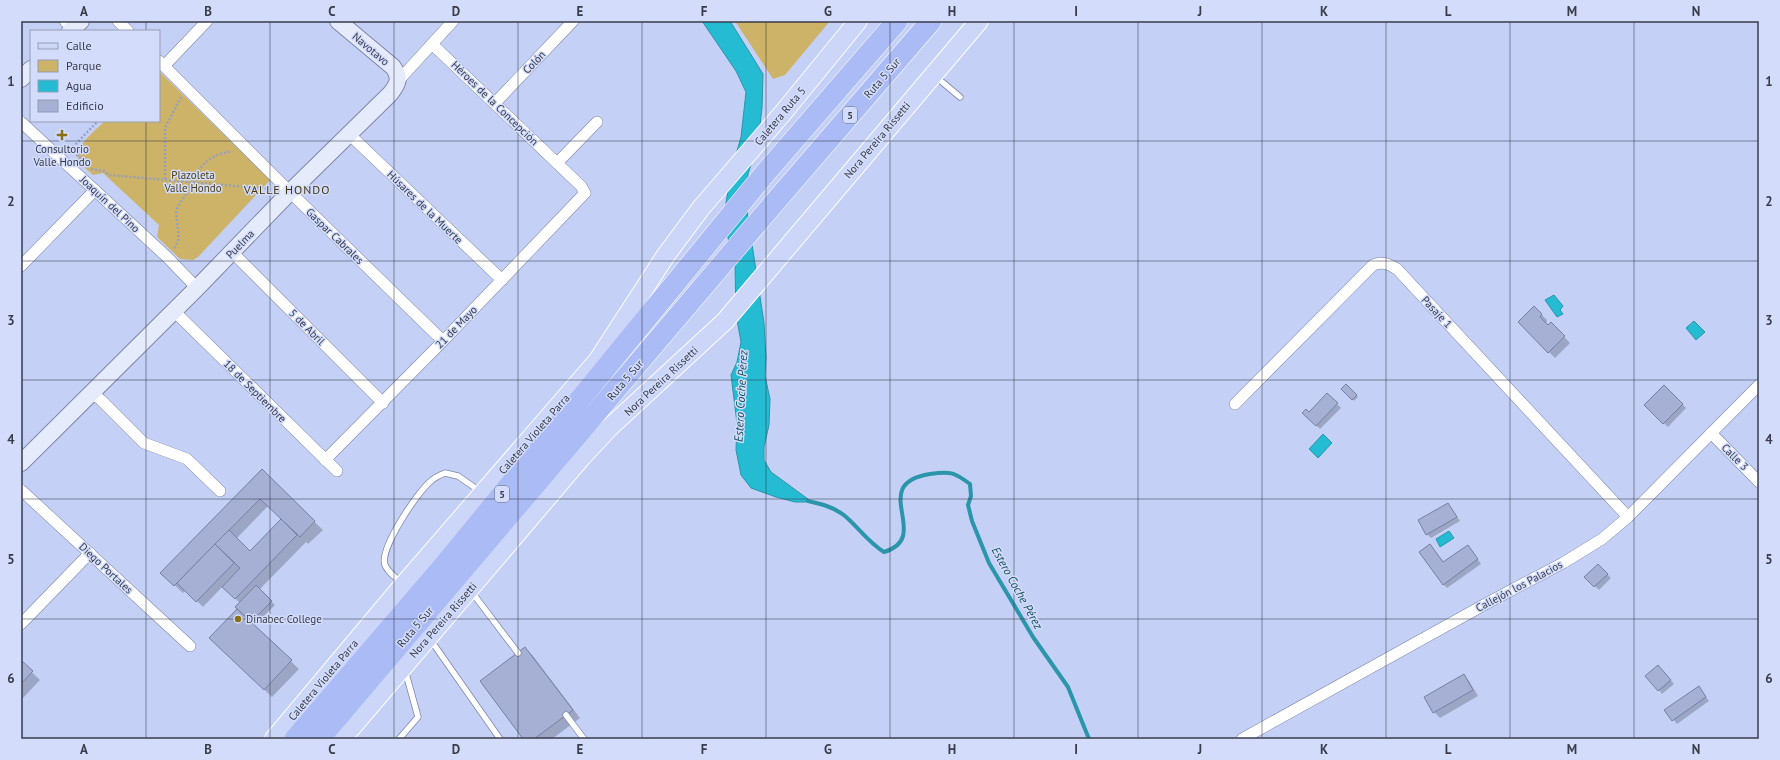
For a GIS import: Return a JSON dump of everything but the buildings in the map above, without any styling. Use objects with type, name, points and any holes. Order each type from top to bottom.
[{"type":"highway","name":"Ruta 5 Sur","points":[[294,739],[447,562],[766,171],[897,21]]},
{"type":"highway","name":"Ruta 5 Sur","points":[[319,739],[769,208],[931,21]]},
{"type":"main road","name":"Caletera Ruta 5","points":[[701,208],[782,114],[858,21]]},
{"type":"main road","name":"Nora Pereira Rissetti","points":[[342,739],[588,451],[610,428],[725,321],[979,21]]},
{"type":"main road","name":"Caletera Violeta Parra","points":[[274,739],[404,584],[598,360],[666,255],[701,208]]},
{"type":"street","points":[[118,21],[127,30]]},
{"type":"street","points":[[162,64],[207,21]]},
{"type":"street","name":"Navotavo","points":[[338,21],[393,67],[398,74],[399,80]]},
{"type":"street","name":"Puelma","points":[[21,463],[198,288],[348,134],[390,94],[399,80],[453,21]]},
{"type":"street","name":"Colón","points":[[495,103],[573,21]]},
{"type":"street","name":"Héroes de la Concepción","points":[[432,44],[581,186],[585,193]]},
{"type":"street","name":"Gaspar Cabrales","points":[[162,64],[249,149],[290,192],[443,341]]},
{"type":"street","points":[[21,79],[30,71]]},
{"type":"street","name":"Joaquín del Pino","points":[[21,122],[167,257],[198,288]]},
{"type":"street","points":[[557,163],[597,122]]},
{"type":"street","name":"Húsares de la Muerte","points":[[348,134],[502,280]]},
{"type":"street","points":[[21,266],[95,190]]},
{"type":"street","name":"21 de Mayo","points":[[325,460],[443,341],[585,193]]},
{"type":"street","name":"5 de Abril","points":[[232,252],[383,402]]},
{"type":"street","name":"Pasaje 1","points":[[1235,404],[1373,265],[1379,263],[1388,264],[1397,269],[1628,517]]},
{"type":"street","name":"18 de Septiembre","points":[[174,311],[337,471]]},
{"type":"street","name":"Callejón los Palacios","points":[[1242,739],[1477,608],[1563,563],[1602,539],[1628,517],[1759,385]]},
{"type":"street","points":[[92,393],[144,443],[187,459],[220,491]]},
{"type":"street","name":"Calle 3","points":[[1711,433],[1759,482]]},
{"type":"street","name":"Diego Portales","points":[[21,490],[190,646]]},
{"type":"street","points":[[21,624],[90,553]]},
{"type":"lane","points":[[933,74],[960,97]]},
{"type":"lane","points":[[404,584],[385,566],[384,556],[393,536],[410,507],[431,481],[445,472],[458,476],[483,494]]},
{"type":"lane","points":[[470,589],[518,653]]},
{"type":"lane","points":[[429,637],[500,739]]},
{"type":"lane","points":[[399,739],[418,717],[404,666]]},
{"type":"lane","points":[[566,715],[584,739]]},
{"type":"path","points":[[165,179],[165,128],[178,101],[187,88]]},
{"type":"path","points":[[61,159],[97,122]]},
{"type":"path","points":[[71,149],[92,170],[104,171],[109,174],[255,187],[290,192]]},
{"type":"path","points":[[167,257],[179,240],[177,209],[191,181],[202,165],[230,152],[249,149]]},
{"type":"green space","points":[[735,21],[830,21],[785,75],[773,79]]},
{"type":"green space","name":"Plazoleta Valle Hondo","points":[[160,72],[270,180],[198,257],[193,260],[180,259],[157,237],[159,225],[103,173],[93,175],[81,164],[78,157],[79,151],[91,134],[104,122],[160,122]]},
{"type":"water","points":[[702,21],[730,21],[763,74],[762,108],[758,143],[748,174],[747,211],[764,323],[766,357],[765,376],[770,399],[769,425],[764,447],[764,460],[771,472],[812,502],[795,502],[751,488],[741,475],[736,450],[737,423],[731,375],[737,362],[741,342],[736,314],[735,264],[727,234],[726,203],[731,172],[741,137],[746,92],[736,71]]},
{"type":"water","points":[[1554,295],[1563,306],[1560,310],[1563,314],[1557,317],[1545,300]]},
{"type":"water","points":[[1694,321],[1705,332],[1696,340],[1686,328]]},
{"type":"water","points":[[1323,434],[1332,443],[1318,458],[1309,449]]},
{"type":"water","points":[[1449,531],[1454,538],[1440,547],[1436,539]]},
{"type":"waterway","name":"Estero Coche Pérez","points":[[808,501],[827,506],[841,513],[873,544],[884,552],[898,545],[903,535],[904,523],[901,499],[903,488],[912,480],[930,474],[952,473],[970,484],[971,496],[968,505],[972,521],[989,563],[1033,637],[1068,687],[1089,739]]},
{"type":"place","name":"Consultorio Valle Hondo","points":[[62,135]]},
{"type":"place","name":"Dinabec College","points":[[238,619]]},
{"type":"district","name":"VALLE HONDO","points":[[287,190]]}]
